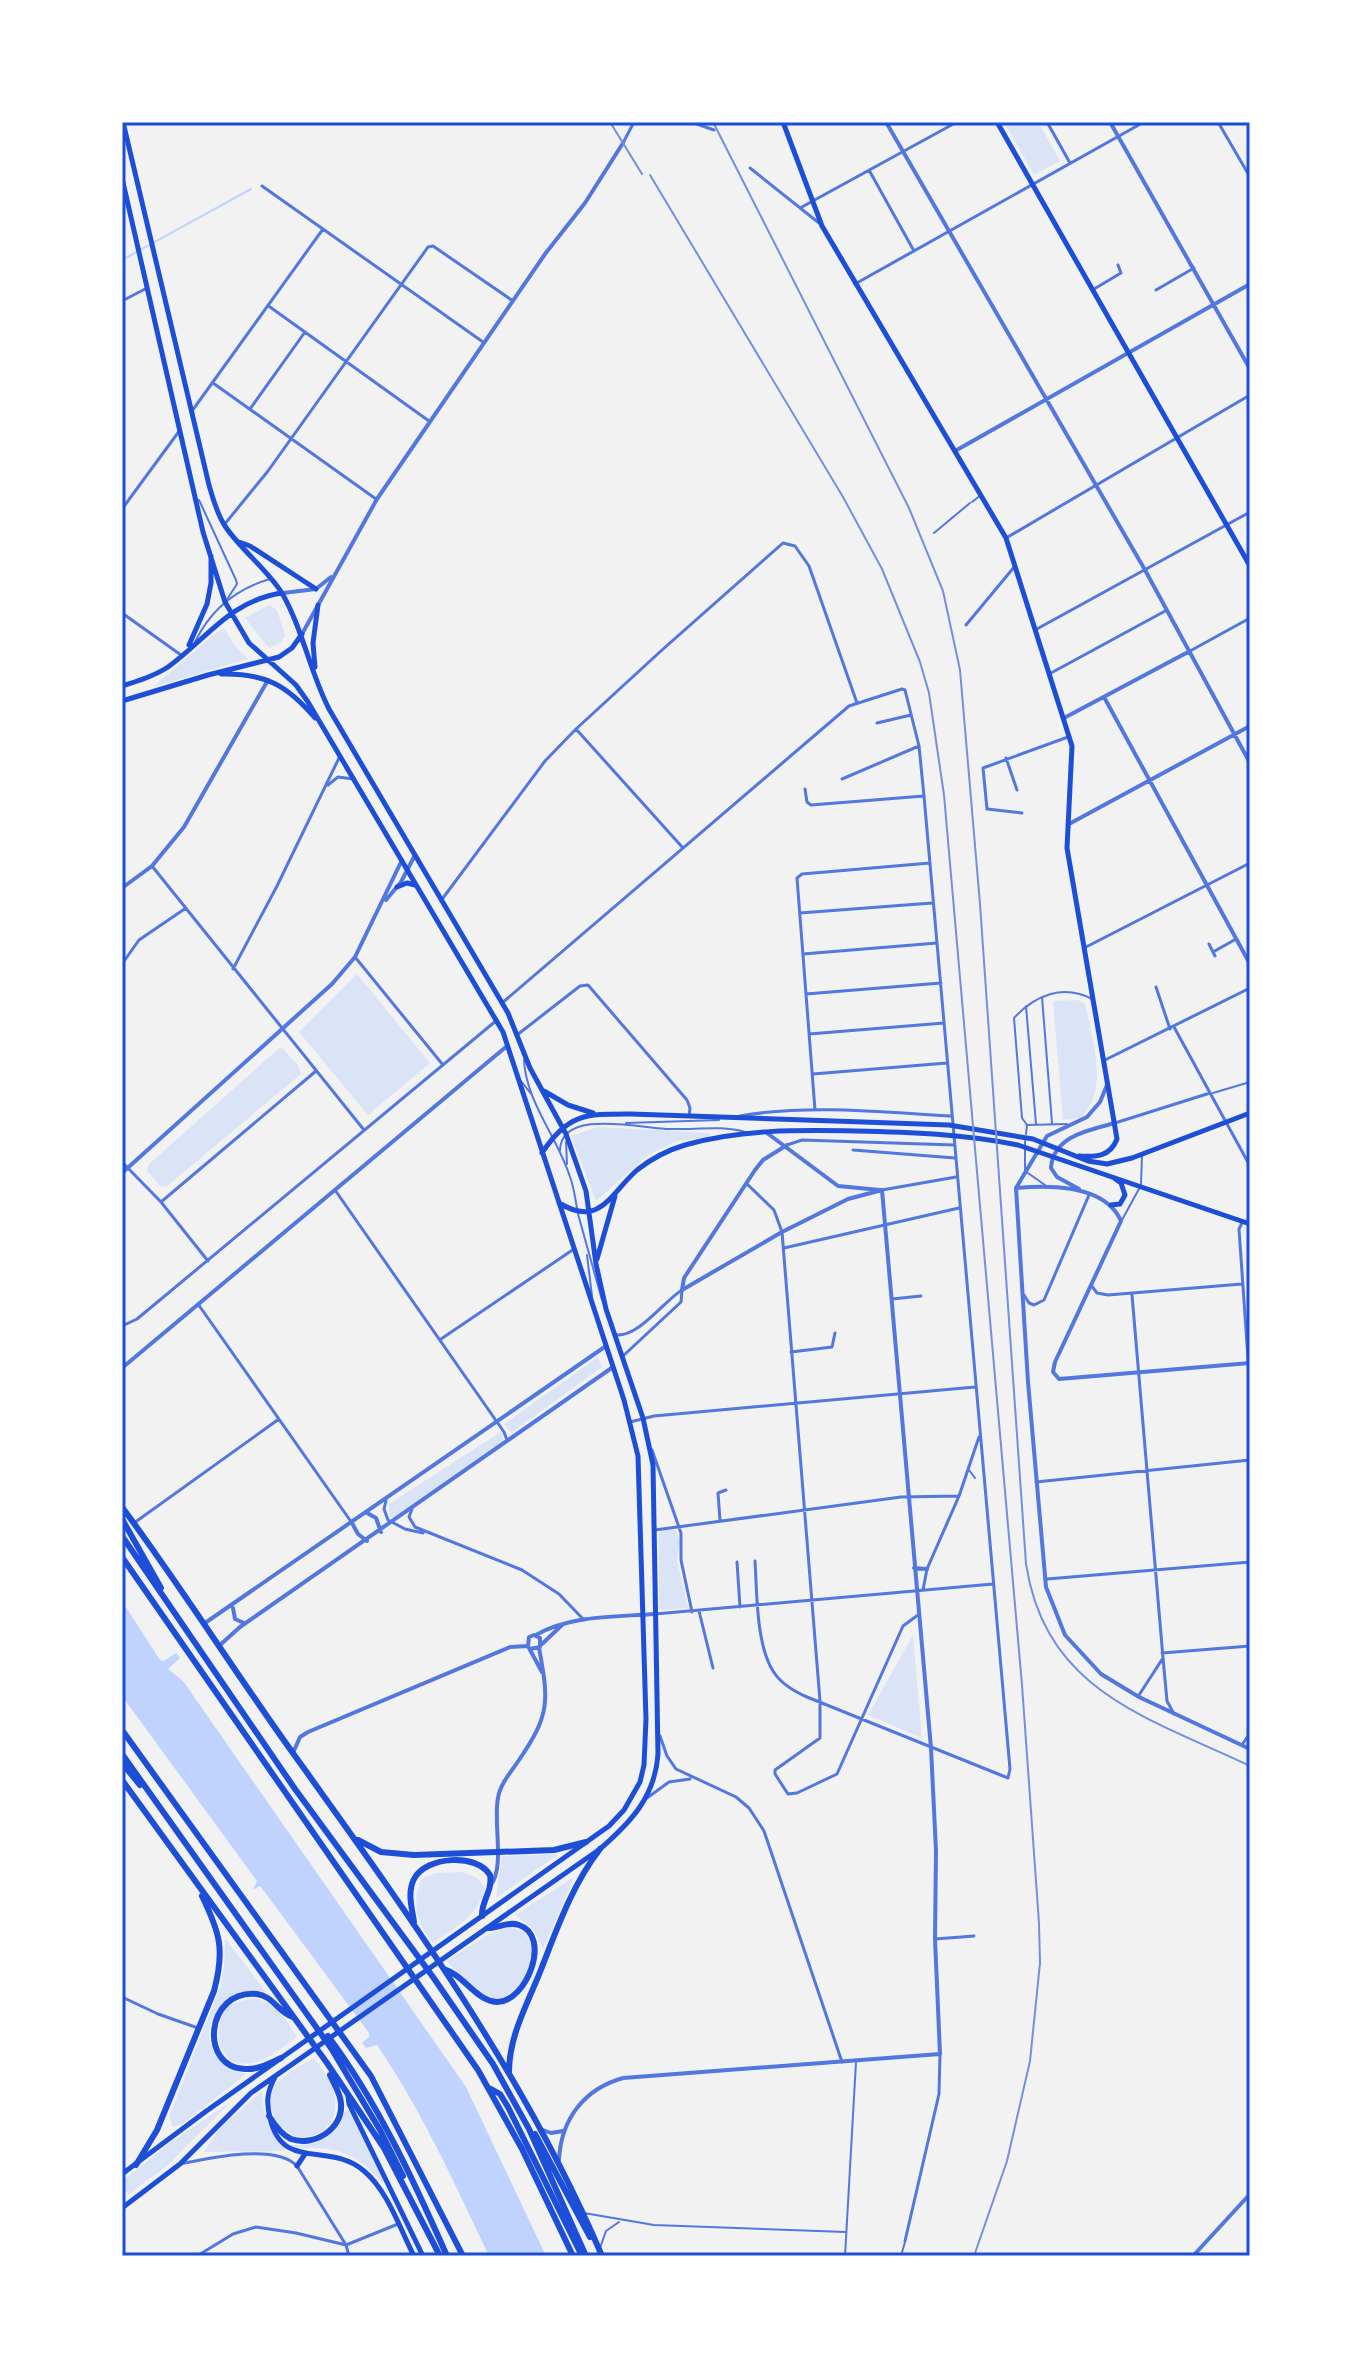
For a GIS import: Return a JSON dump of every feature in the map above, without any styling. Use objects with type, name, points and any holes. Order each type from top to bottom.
[{"type":"highway","points":[[122,1507],[444,1969],[543,2130],[601,2253]]},
{"type":"highway","points":[[122,1519],[160,1583],[163,1595]]},
{"type":"highway","points":[[122,1536],[295,1789],[493,2064],[601,2253]]},
{"type":"highway","points":[[122,1557],[488,2087],[522,2149],[573,2256]]},
{"type":"highway","points":[[122,1730],[371,2076],[463,2256]]},
{"type":"highway","points":[[122,1754],[307,2012],[380,2130],[402,2172],[405,2185]]},
{"type":"highway","points":[[122,1763],[153,1800]]},
{"type":"highway","points":[[122,1780],[327,2063],[384,2148],[440,2256]]},
{"type":"highway","points":[[355,1838],[373,1849],[392,1854],[554,1850],[586,1842]]},
{"type":"highway","points":[[509,2072],[513,2038],[560,1922],[584,1870],[600,1849]]},
{"type":"highway","points":[[415,1926],[410,1897],[412,1885],[420,1871],[430,1865],[457,1861],[477,1863],[487,1870],[491,1885],[481,1906],[482,1916]]},
{"type":"highway","points":[[136,2165],[157,2130],[221,1967],[219,1934],[200,1888]]},
{"type":"highway","points":[[444,1969],[492,2001],[504,2001],[515,1994],[526,1979],[534,1956],[532,1937],[528,1930],[515,1924],[488,1928]]},
{"type":"highway","points":[[283,2057],[247,2069],[232,2065],[221,2057],[216,2046],[215,2019],[226,2003],[257,1994],[277,2004],[293,2018]]},
{"type":"highway","points":[[307,2012],[357,2077],[380,2115],[447,2256]]},
{"type":"highway","points":[[269,2116],[292,2139],[316,2139],[332,2130],[341,2114],[341,2105],[327,2063]]},
{"type":"highway","points":[[488,2087],[500,2094],[508,2107],[584,2256]]},
{"type":"highway","points":[[520,2111],[584,2256]]},
{"type":"main road","points":[[122,2208],[180,2164],[240,2103],[278,2073],[600,1849],[629,1823],[646,1800],[657,1767],[653,1465],[643,1418],[606,1309],[582,1172],[502,1003],[329,709],[302,634],[282,593],[224,525],[209,485],[123,122]]},
{"type":"main road","points":[[783,122],[822,226],[1006,538],[1064,718],[1072,751],[1067,848],[1117,1139],[1106,1154],[1079,1156]]},
{"type":"main road","points":[[997,122],[1250,566]]},
{"type":"main road","points":[[122,178],[194,494],[225,602],[249,643],[296,685],[497,1020],[508,1046],[613,1367],[638,1456],[646,1719],[640,1782],[634,1796],[617,1818],[122,2174]]},
{"type":"main road","points":[[238,542],[250,546],[316,589]]},
{"type":"main road","points":[[188,649],[208,600],[211,555]]},
{"type":"main road","points":[[122,686],[157,673],[232,613],[257,599],[282,593]]},
{"type":"main road","points":[[315,676],[313,643],[318,605]]},
{"type":"main road","points":[[122,701],[267,661],[285,654],[302,634]]},
{"type":"main road","points":[[208,675],[237,674],[268,680],[294,694],[320,725]]},
{"type":"main road","points":[[397,887],[407,883],[417,886]]},
{"type":"main road","points":[[542,1089],[568,1105],[593,1114]]},
{"type":"main road","points":[[542,1153],[562,1126],[593,1114],[970,1127],[1033,1139],[1088,1161],[1107,1164],[1250,1113]]},
{"type":"main road","points":[[558,1202],[578,1213],[590,1212],[615,1194],[638,1170],[670,1150],[698,1142],[786,1130],[923,1133],[982,1138],[1018,1145],[1246,1222]]},
{"type":"main road","points":[[1110,1175],[1121,1183],[1125,1195],[1120,1204],[1111,1205]]},
{"type":"main road","points":[[596,1264],[615,1194]]},
{"type":"main road","points":[[278,2073],[268,2090],[269,2116],[282,2143],[294,2152],[334,2155],[361,2168],[379,2188],[414,2256]]},
{"type":"main road","points":[[348,2096],[349,2104],[423,2256]]},
{"type":"main road","points":[[297,2166],[305,2153]]},
{"type":"main road","points":[[402,2232],[410,2228]]},
{"type":"street","points":[[302,634],[377,499],[483,342],[585,203],[634,122]]},
{"type":"street","points":[[691,122],[714,130]]},
{"type":"street","points":[[886,122],[1145,570],[1250,763]]},
{"type":"street","points":[[800,208],[957,122]]},
{"type":"street","points":[[1047,122],[1070,163]]},
{"type":"street","points":[[1110,122],[1250,369]]},
{"type":"street","points":[[855,284],[1144,122]]},
{"type":"street","points":[[1218,122],[1250,177]]},
{"type":"street","points":[[750,168],[822,226]]},
{"type":"street","points":[[869,170],[914,251]]},
{"type":"street","points":[[262,186],[483,342]]},
{"type":"street","points":[[192,411],[323,228]]},
{"type":"street","points":[[224,525],[268,471],[427,248],[433,246],[513,301]]},
{"type":"street","points":[[1092,290],[1121,273],[1118,265]]},
{"type":"street","points":[[1156,290],[1194,268]]},
{"type":"street","points":[[955,451],[1250,284]]},
{"type":"street","points":[[122,301],[147,288]]},
{"type":"street","points":[[269,306],[429,421]]},
{"type":"street","points":[[250,409],[305,332]]},
{"type":"street","points":[[213,383],[377,499]]},
{"type":"street","points":[[1006,538],[1250,395]]},
{"type":"street","points":[[122,509],[180,430]]},
{"type":"street","points":[[194,494],[201,503],[237,584],[225,602],[208,618],[194,643]]},
{"type":"street","points":[[934,533],[982,495]]},
{"type":"street","points":[[1035,630],[1250,512]]},
{"type":"street","points":[[442,899],[545,761],[713,605],[787,542],[795,546],[809,566],[857,703]]},
{"type":"street","points":[[966,625],[1015,566]]},
{"type":"street","points":[[282,593],[316,589],[331,577]]},
{"type":"street","points":[[225,602],[271,578]]},
{"type":"street","points":[[1049,674],[1167,610]]},
{"type":"street","points":[[122,613],[181,655]]},
{"type":"street","points":[[1064,718],[1250,618]]},
{"type":"street","points":[[122,888],[152,866],[184,827],[268,680]]},
{"type":"street","points":[[502,1003],[849,706],[902,689],[906,692],[919,746],[924,796],[1009,1776],[1003,1778],[791,1690],[773,1672],[764,1649],[755,1561]]},
{"type":"street","points":[[1104,697],[1250,964]]},
{"type":"street","points":[[877,723],[911,715]]},
{"type":"street","points":[[1067,825],[1250,726]]},
{"type":"street","points":[[576,729],[683,848]]},
{"type":"street","points":[[1022,813],[989,810],[985,805],[982,770],[985,766],[1069,736]]},
{"type":"street","points":[[842,779],[919,746]]},
{"type":"street","points":[[233,969],[340,756]]},
{"type":"street","points":[[1006,758],[1017,790]]},
{"type":"street","points":[[326,788],[338,777],[353,779]]},
{"type":"street","points":[[805,789],[807,802],[811,805],[924,796]]},
{"type":"street","points":[[382,905],[397,887],[415,855]]},
{"type":"street","points":[[122,1173],[313,1003],[355,957],[402,860]]},
{"type":"street","points":[[815,1110],[797,880],[802,874],[930,863]]},
{"type":"street","points":[[1084,948],[1250,863]]},
{"type":"street","points":[[152,866],[364,1130]]},
{"type":"street","points":[[800,913],[933,903]]},
{"type":"street","points":[[122,964],[139,940],[186,908]]},
{"type":"street","points":[[1209,944],[1214,954],[1236,939]]},
{"type":"street","points":[[803,954],[937,943]]},
{"type":"street","points":[[355,957],[443,1065]]},
{"type":"street","points":[[806,994],[941,983]]},
{"type":"street","points":[[517,1035],[580,986],[586,985],[687,1100],[689,1116]]},
{"type":"street","points":[[1156,987],[1172,1028],[1250,1166]]},
{"type":"street","points":[[1103,1061],[1250,988]]},
{"type":"street","points":[[1045,1185],[1025,1171],[1023,1163],[1027,1125],[1022,1118],[1014,1018],[1026,1005],[1042,996],[1073,991],[1093,999]]},
{"type":"street","points":[[1042,996],[1052,1123]]},
{"type":"street","points":[[1026,1005],[1036,1124]]},
{"type":"street","points":[[122,1326],[137,1319],[497,1020]]},
{"type":"street","points":[[809,1034],[944,1023]]},
{"type":"street","points":[[122,1368],[508,1046]]},
{"type":"street","points":[[524,1054],[534,1098],[567,1169],[587,1250],[606,1309]]},
{"type":"street","points":[[813,1074],[947,1063]]},
{"type":"street","points":[[161,1202],[316,1071]]},
{"type":"street","points":[[518,1077],[534,1098]]},
{"type":"street","points":[[1121,1221],[1111,1205],[1055,1175],[1051,1168],[1052,1160],[1063,1142],[1070,1137],[1250,1082]]},
{"type":"street","points":[[1107,1083],[1094,1111],[1047,1136],[1016,1188],[1045,1581],[1058,1623],[1073,1646],[1101,1674],[1139,1697],[1250,1749]]},
{"type":"street","points":[[560,1153],[561,1140],[566,1134],[591,1124],[715,1121],[769,1110],[951,1116]]},
{"type":"street","points":[[624,1123],[668,1129],[735,1129],[750,1134]]},
{"type":"street","points":[[1027,1125],[1072,1125]]},
{"type":"street","points":[[765,1131],[838,1186],[882,1190]]},
{"type":"street","points":[[566,1134],[567,1169]]},
{"type":"street","points":[[623,1356],[681,1302],[684,1278],[763,1160],[802,1140],[954,1145]]},
{"type":"street","points":[[853,1150],[955,1158]]},
{"type":"street","points":[[1142,1154],[1141,1185],[1121,1221],[1053,1369],[1059,1379],[1249,1363]]},
{"type":"street","points":[[122,1162],[161,1202],[208,1261]]},
{"type":"street","points":[[616,1335],[635,1330],[682,1290],[782,1232],[848,1199],[956,1177]]},
{"type":"street","points":[[747,1184],[774,1210],[782,1232],[820,1701],[820,1738],[775,1770],[789,1795],[837,1774],[903,1626],[918,1615]]},
{"type":"street","points":[[1016,1188],[1045,1185],[1083,1192]]},
{"type":"street","points":[[335,1189],[498,1422],[507,1440]]},
{"type":"street","points":[[882,1190],[931,1748],[940,2054],[939,2094],[901,2256]]},
{"type":"street","points":[[1022,1292],[1032,1304],[1044,1300],[1090,1195]]},
{"type":"street","points":[[784,1248],[959,1208]]},
{"type":"street","points":[[1246,1222],[1239,1229],[1250,1387]]},
{"type":"street","points":[[441,1339],[574,1249]]},
{"type":"street","points":[[587,1250],[591,1302]]},
{"type":"street","points":[[1091,1284],[1101,1294],[1132,1295],[1242,1284]]},
{"type":"street","points":[[1132,1295],[1162,1656],[1167,1701],[1174,1714]]},
{"type":"street","points":[[892,1299],[921,1296]]},
{"type":"street","points":[[198,1304],[358,1534],[367,1541]]},
{"type":"street","points":[[790,1352],[833,1347],[835,1333]]},
{"type":"street","points":[[205,1623],[234,1606],[606,1346]]},
{"type":"street","points":[[220,1645],[246,1623],[381,1532],[613,1367]]},
{"type":"street","points":[[630,1422],[643,1418],[975,1387]]},
{"type":"street","points":[[490,1428],[491,1412]]},
{"type":"street","points":[[134,1523],[279,1419]]},
{"type":"street","points":[[923,1590],[927,1569],[959,1496],[980,1435]]},
{"type":"street","points":[[649,1446],[679,1525],[681,1560],[692,1612]]},
{"type":"street","points":[[1036,1482],[1250,1460]]},
{"type":"street","points":[[969,1470],[975,1478]]},
{"type":"street","points":[[720,1520],[718,1493],[726,1490]]},
{"type":"street","points":[[655,1530],[910,1496],[959,1496]]},
{"type":"street","points":[[386,1501],[385,1514],[392,1523],[522,1570],[553,1589],[584,1620]]},
{"type":"street","points":[[413,1507],[410,1521],[427,1534]]},
{"type":"street","points":[[367,1513],[376,1518],[381,1532]]},
{"type":"street","points":[[737,1562],[740,1607]]},
{"type":"street","points":[[1045,1581],[1050,1577],[1250,1562]]},
{"type":"street","points":[[914,1568],[927,1569]]},
{"type":"street","points":[[545,1677],[527,1639],[564,1624],[993,1584]]},
{"type":"street","points":[[234,1606],[235,1619],[246,1623]]},
{"type":"street","points":[[699,1611],[713,1668]]},
{"type":"street","points":[[293,1753],[300,1737],[308,1732],[510,1647],[540,1646],[564,1624]]},
{"type":"street","points":[[491,1885],[495,1881],[496,1807],[500,1790],[539,1730],[546,1699],[541,1640],[536,1635]]},
{"type":"street","points":[[1162,1656],[1250,1646]]},
{"type":"street","points":[[1139,1697],[1162,1656]]},
{"type":"street","points":[[657,1729],[673,1766],[736,1797],[749,1808],[764,1831],[842,2062]]},
{"type":"street","points":[[1242,1745],[1250,1733]]},
{"type":"street","points":[[646,1800],[669,1782],[694,1779]]},
{"type":"street","points":[[935,1939],[974,1936]]},
{"type":"street","points":[[122,2005],[123,1998],[198,2028]]},
{"type":"street","points":[[559,2160],[563,2131],[585,2096],[623,2078],[940,2054]]},
{"type":"street","points":[[845,2256],[856,2061]]},
{"type":"street","points":[[543,2130],[551,2133],[563,2131]]},
{"type":"street","points":[[180,2164],[219,2157],[282,2155],[297,2166],[346,2245],[349,2256]]},
{"type":"street","points":[[1193,2256],[1250,2194]]},
{"type":"street","points":[[583,2212],[654,2225],[846,2232]]},
{"type":"street","points":[[601,2253],[606,2231],[620,2221]]},
{"type":"street","points":[[197,2256],[233,2234],[256,2227],[346,2245],[398,2224]]},
{"type":"shaded area","points":[[1004,122],[1038,122],[1060,161],[1034,175]]},
{"type":"shaded area","points":[[269,605],[277,610],[285,635],[281,642],[269,648],[245,618]]},
{"type":"shaded area","points":[[224,628],[234,645],[248,659],[153,687],[213,635]]},
{"type":"shaded area","points":[[357,974],[430,1063],[368,1115],[299,1032]]},
{"type":"shaded area","points":[[1078,1000],[1085,1004],[1087,1011],[1097,1080],[1090,1106],[1081,1118],[1063,1120],[1053,1001]]},
{"type":"shaded area","points":[[282,1048],[298,1065],[301,1074],[166,1187],[160,1186],[147,1171],[148,1165]]},
{"type":"shaded area","points":[[598,1127],[710,1133],[710,1137],[677,1141],[648,1155],[596,1201],[571,1136]]},
{"type":"shaded area","points":[[598,1357],[602,1367],[511,1433],[504,1424]]},
{"type":"shaded area","points":[[502,1431],[503,1441],[391,1518],[389,1504]]},
{"type":"shaded area","points":[[676,1530],[680,1542],[677,1560],[688,1608],[659,1610],[659,1533]]},
{"type":"shaded area","points":[[913,1635],[922,1738],[868,1715]]},
{"type":"shaded area","points":[[559,1854],[496,1898],[502,1856]]},
{"type":"shaded area","points":[[462,1872],[477,1878],[485,1888],[482,1898],[465,1920],[433,1943],[417,1912],[422,1878],[435,1873]]},
{"type":"shaded area","points":[[574,1877],[543,1949],[534,1930],[515,1915]]},
{"type":"shaded area","points":[[508,1927],[524,1931],[533,1948],[522,1982],[511,1993],[494,2000],[477,1992],[446,1961],[491,1933]]},
{"type":"shaded area","points":[[225,1938],[266,1992],[245,1993],[229,2000],[217,2011],[210,2025],[209,2039],[215,2053],[227,2065],[246,2074],[181,2125],[173,2127],[169,2117],[220,1988]]},
{"type":"shaded area","points":[[251,1998],[273,2006],[297,2037],[265,2059],[241,2064],[225,2054],[220,2046],[219,2026],[227,2006]]},
{"type":"shaded area","points":[[314,2058],[330,2082],[335,2103],[332,2120],[323,2131],[309,2137],[295,2136],[282,2127],[272,2111],[271,2095],[282,2078]]},
{"type":"shaded area","points":[[262,2091],[268,2123],[286,2151],[204,2152],[219,2129]]},
{"type":"shaded area","points":[[232,2101],[169,2164],[128,2195],[122,2181],[171,2142]]},
{"type":"shaded area","points":[[349,2110],[382,2182],[364,2165],[344,2153],[290,2145],[308,2144],[331,2135],[344,2112]]},
{"type":"water","points":[[122,1601],[160,1660],[164,1661],[176,1653],[180,1658],[168,1669],[183,1681],[466,2087],[546,2256],[489,2256],[423,2122],[377,2045],[366,2048],[362,2043],[369,2033],[261,1887],[253,1890],[257,1881],[122,1696]]},
{"type":"waterway","points":[[122,260],[251,189]]},
{"type":"railway","points":[[610,122],[642,174]]},
{"type":"railway","points":[[713,122],[909,508],[943,591],[960,670],[980,904],[1026,1564],[1037,1607],[1055,1643],[1079,1671],[1107,1695],[1174,1732],[1250,1766]]},
{"type":"railway","points":[[650,175],[843,497],[882,569],[920,662],[929,693],[944,795],[1022,1685],[1039,1923],[1040,1963],[1030,2061],[1007,2161],[974,2256]]}]
